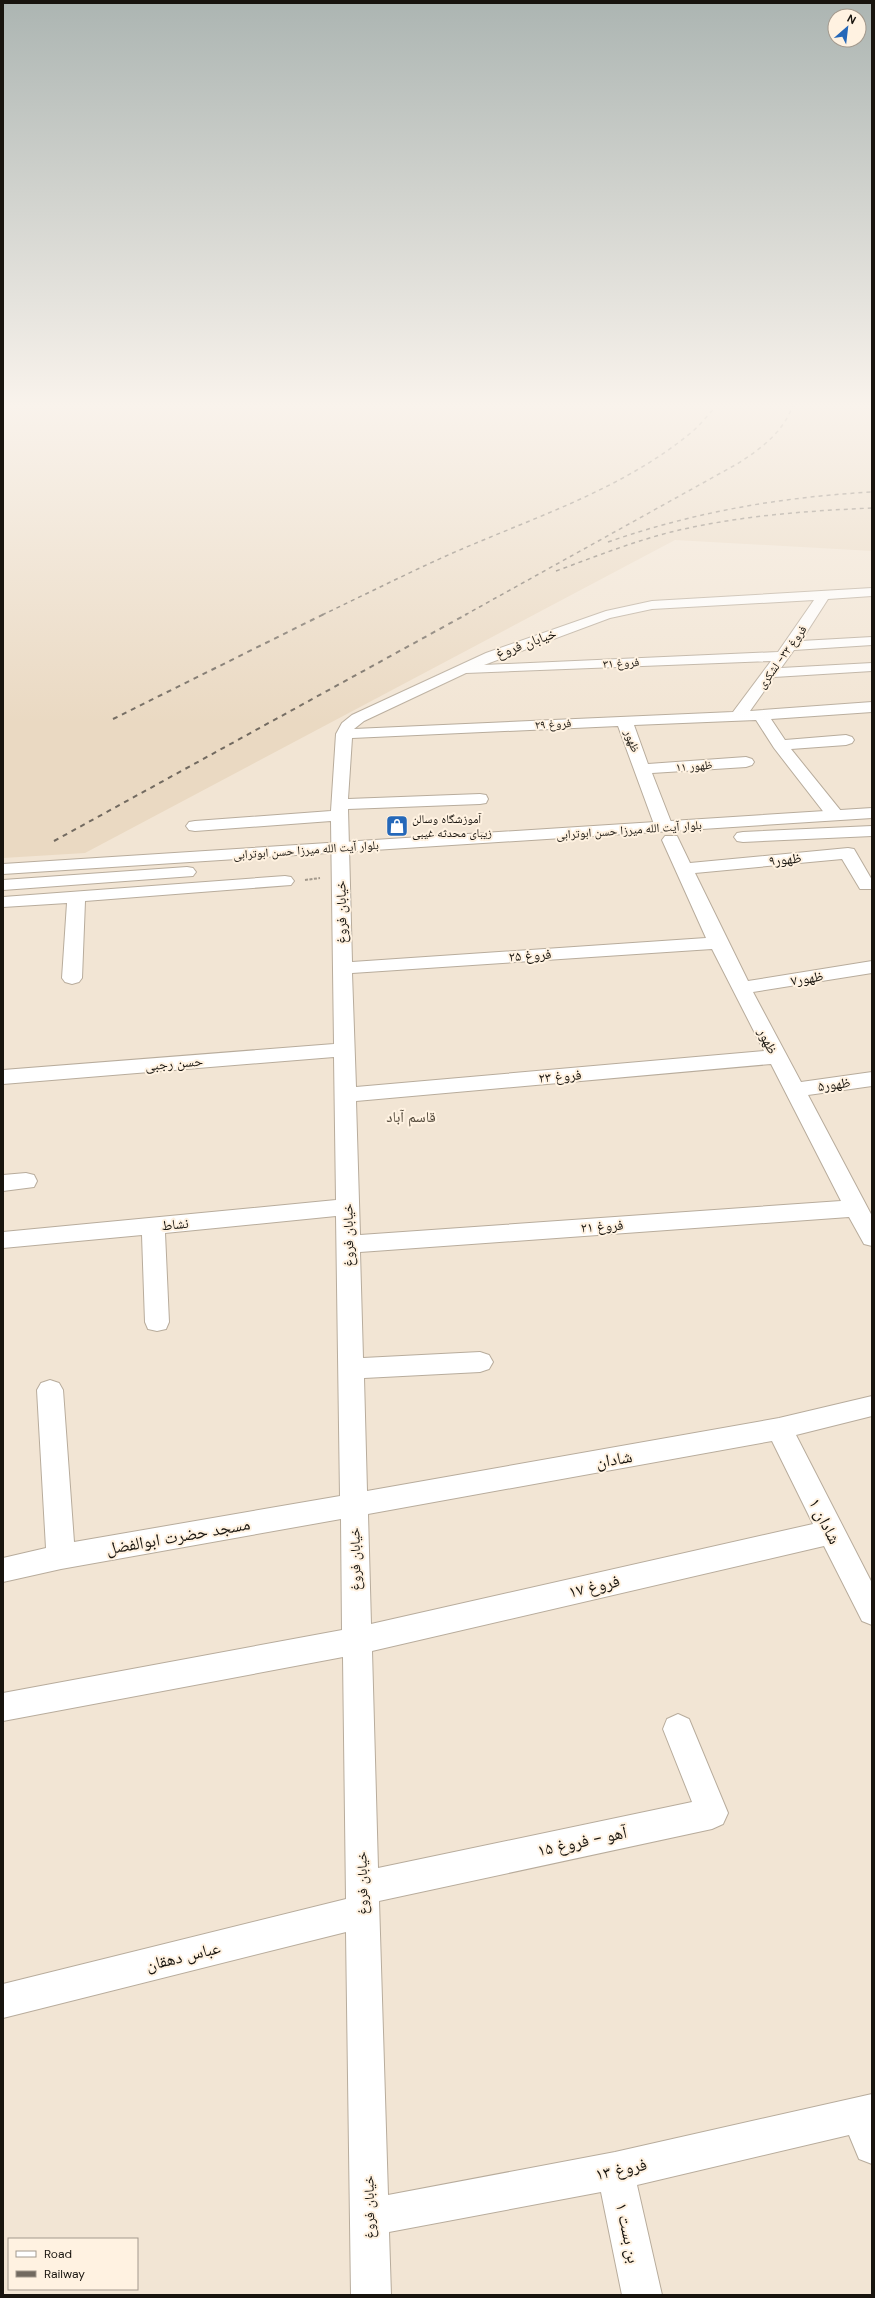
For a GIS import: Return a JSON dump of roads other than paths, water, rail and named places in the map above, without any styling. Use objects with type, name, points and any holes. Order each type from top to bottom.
[{"type":"street","name":"خیابان فروغ","points":[[371,2295],[339,809],[344,734],[348,726],[358,718],[458,670],[535,639],[625,610],[652,605],[872,592]]},
{"type":"street","name":"فروغ ۳۳- لشکری","points":[[738,716],[804,627],[823,596]]},
{"type":"street","name":"فروغ ۳۱","points":[[458,670],[787,651],[872,641]]},
{"type":"street","points":[[770,673],[872,667]]},
{"type":"street","name":"فروغ ۲۹","points":[[344,734],[761,715],[872,707]]},
{"type":"street","points":[[761,715],[780,745],[836,816]]},
{"type":"street","name":"ظهور","points":[[624,721],[668,834],[718,943],[776,1057],[796,1090],[855,1208],[872,1238]]},
{"type":"street","points":[[780,745],[846,740]]},
{"type":"street","name":"ظهور ۱۱","points":[[642,769],[746,762]]},
{"type":"street","points":[[195,826],[339,809],[480,799]]},
{"type":"street","name":"بلوار آیت الله میرزا حسن ابوترابی","points":[[3,885],[219,878],[340,862],[668,834],[872,813]]},
{"type":"street","name":"بلوار آیت الله میرزا حسن ابوترابی","points":[[668,834],[872,831]]},
{"type":"street","name":"ظهور۹","points":[[685,869],[848,853],[866,885]]},
{"type":"street","name":"بلوار آیت الله میرزا حسن ابوترابی","points":[[3,869],[340,862]]},
{"type":"street","points":[[3,902],[76,897],[219,878],[284,881]]},
{"type":"street","points":[[72,978],[76,897]]},
{"type":"street","name":"فروغ ۲۵","points":[[342,968],[718,943]]},
{"type":"street","name":"ظهور۷","points":[[742,988],[872,968]]},
{"type":"street","name":"حسن رجبی","points":[[3,1077],[344,1050]]},
{"type":"street","name":"فروغ ۲۳","points":[[345,1095],[776,1057]]},
{"type":"street","name":"ظهور۵","points":[[796,1090],[872,1079]]},
{"type":"street","points":[[3,1184],[26,1181]]},
{"type":"street","name":"نشاط","points":[[3,1240],[347,1207]]},
{"type":"street","name":"فروغ ۲۱","points":[[348,1244],[855,1208]]},
{"type":"street","points":[[153,1226],[157,1322]]},
{"type":"street","points":[[351,1369],[480,1362]]},
{"type":"street","points":[[50,1390],[61,1557]]},
{"type":"street","name":"شادان","points":[[354,1506],[779,1429],[872,1406]]},
{"type":"street","name":"شادان ۱","points":[[779,1429],[872,1612]]},
{"type":"street","name":"مسجد حضرت ابوالفضل","points":[[3,1570],[61,1557],[354,1506]]},
{"type":"street","name":"فروغ ۱۷","points":[[3,1707],[357,1641],[831,1532]]},
{"type":"street","name":"آهو - فروغ ۱۵","points":[[362,1900],[712,1813],[678,1729]]},
{"type":"street","name":"عباس دهقان","points":[[3,2001],[362,1900]]},
{"type":"street","name":"فروغ ۱۳","points":[[369,2217],[868,2125]]},
{"type":"street","name":"بن بست ۱","points":[[615,2171],[642,2295]]},
{"type":"railway","points":[[322,615],[441,558],[556,509]]},
{"type":"railway","points":[[465,615],[656,509]]},
{"type":"railway","points":[[608,542],[673,522],[731,509]]},
{"type":"railway","points":[[556,571],[642,540],[696,526],[771,515],[851,509]]},
{"type":"railway","points":[[113,719],[324,614]]},
{"type":"railway","points":[[54,841],[467,614]]},
{"type":"place","name":"آموزشگاه وسالن زیبای محدثه غیبی","points":[[397,826]]},
{"type":"district","name":"قاسم آباد","points":[[411,1117]]}]
